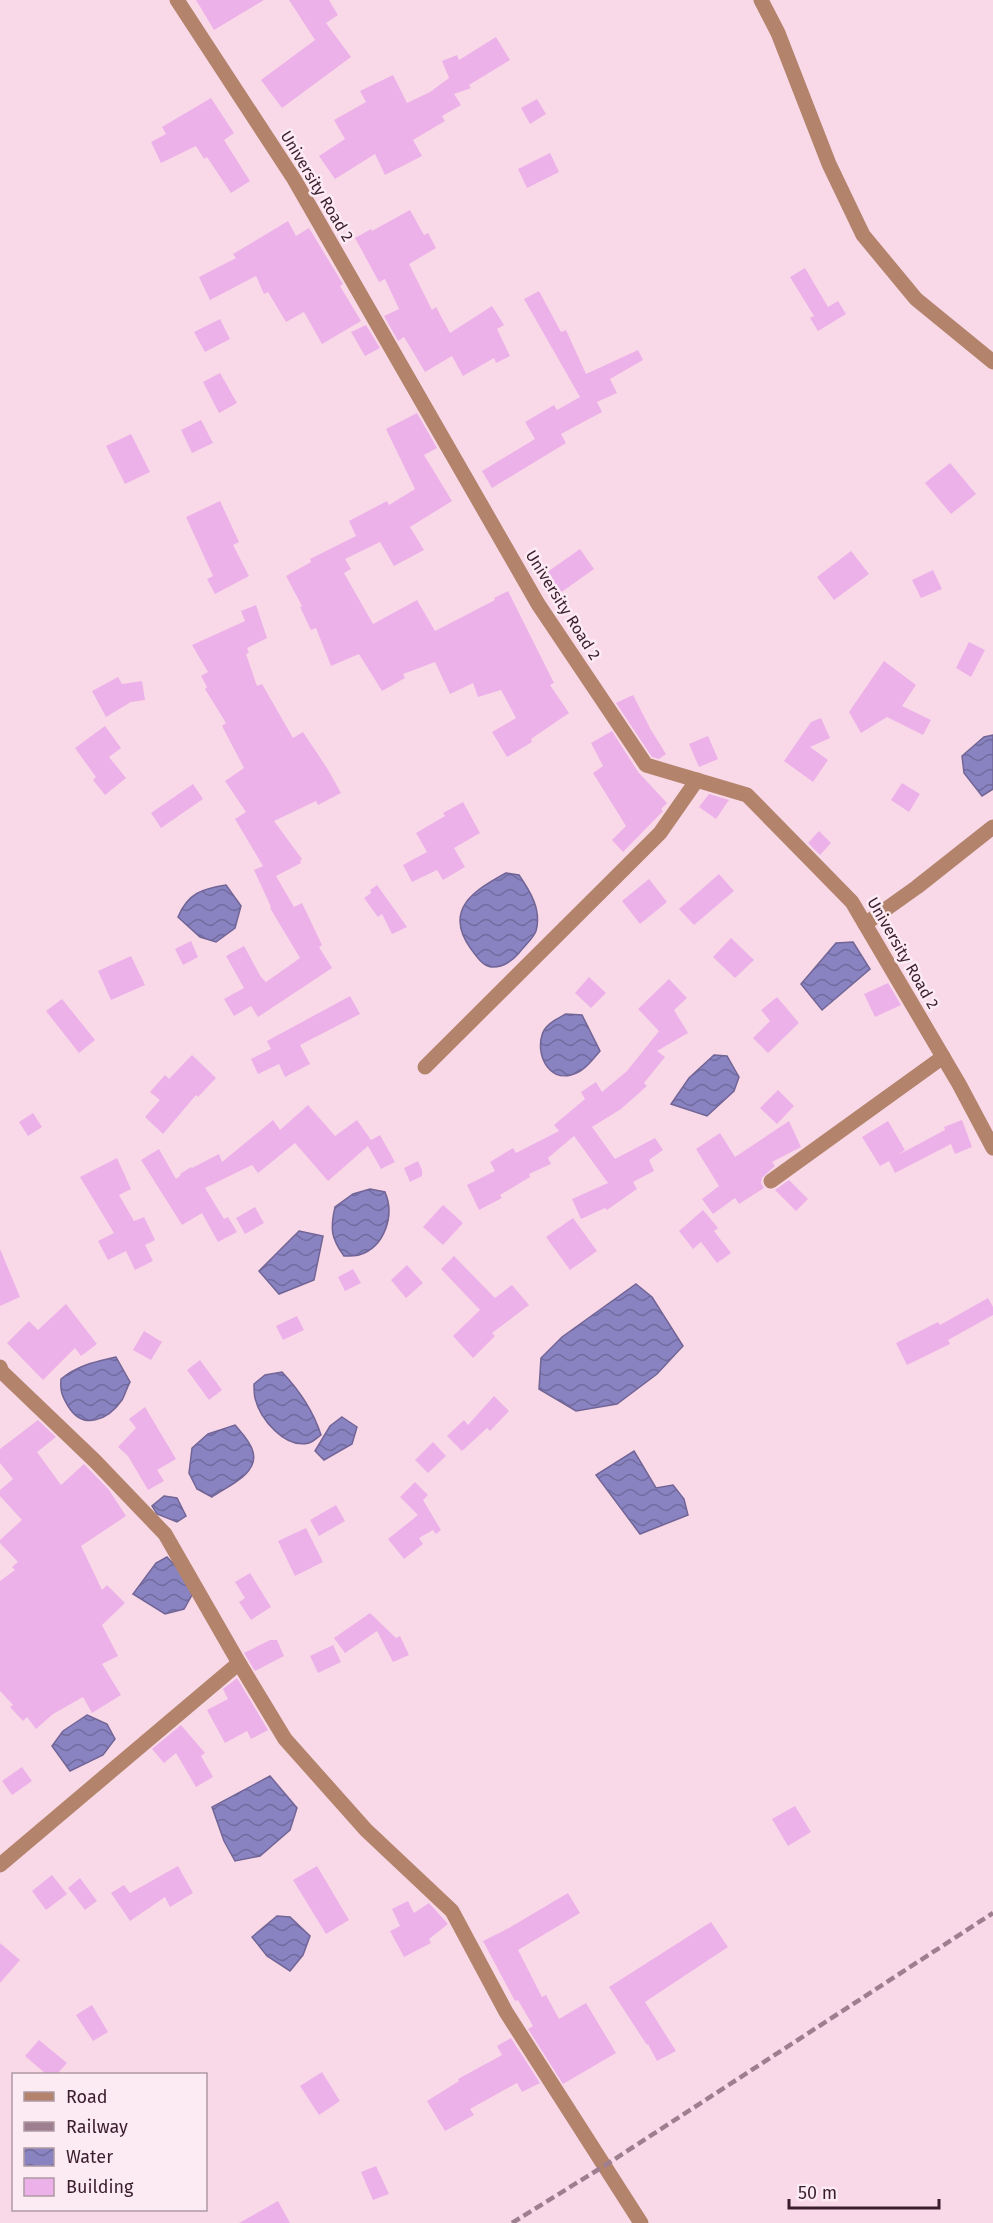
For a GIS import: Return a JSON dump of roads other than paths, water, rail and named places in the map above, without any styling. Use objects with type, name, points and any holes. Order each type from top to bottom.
[{"type":"street","name":"University Road 2","points":[[177,0],[294,179],[538,604],[646,765],[747,795],[852,902],[943,1057],[993,1148]]},
{"type":"street","points":[[760,0],[778,33],[829,164],[863,235],[916,298],[993,362]]},
{"type":"street","points":[[425,1067],[660,833],[697,780]]},
{"type":"street","points":[[865,924],[917,887],[993,827]]},
{"type":"street","points":[[771,1181],[943,1057]]},
{"type":"street","points":[[0,1367],[2,1372],[95,1461],[165,1534],[285,1739],[366,1830],[452,1911],[506,2012],[641,2223]]},
{"type":"street","points":[[0,1865],[239,1663]]},
{"type":"water","points":[[993,735],[993,789],[982,796],[964,773],[962,756],[984,737]]},
{"type":"water","points":[[506,873],[519,875],[531,894],[536,908],[536,931],[513,959],[503,965],[491,967],[477,958],[463,935],[460,923],[461,913],[473,895]]},
{"type":"water","points":[[226,885],[241,906],[235,928],[216,942],[200,937],[178,917],[182,909],[191,897],[210,888]]},
{"type":"water","points":[[853,942],[870,969],[822,1010],[801,984],[836,943]]},
{"type":"water","points":[[566,1014],[582,1015],[600,1051],[580,1071],[563,1076],[550,1070],[542,1058],[541,1042],[546,1028]]},
{"type":"water","points":[[714,1055],[727,1056],[739,1077],[734,1091],[707,1116],[671,1104],[689,1078]]},
{"type":"water","points":[[370,1189],[385,1192],[389,1210],[386,1229],[381,1238],[368,1251],[359,1255],[344,1256],[336,1244],[333,1233],[332,1221],[335,1207],[353,1194]]},
{"type":"water","points":[[299,1231],[323,1236],[314,1280],[279,1294],[259,1271]]},
{"type":"water","points":[[636,1284],[652,1297],[683,1346],[657,1374],[617,1404],[576,1411],[539,1389],[541,1358],[562,1337]]},
{"type":"water","points":[[116,1357],[130,1382],[122,1400],[110,1413],[95,1420],[81,1418],[74,1414],[64,1399],[61,1379],[80,1367]]},
{"type":"water","points":[[282,1372],[305,1401],[318,1426],[321,1435],[311,1442],[300,1444],[283,1437],[268,1423],[258,1406],[254,1384],[265,1375]]},
{"type":"water","points":[[342,1417],[357,1427],[352,1444],[324,1460],[315,1451],[330,1426]]},
{"type":"water","points":[[235,1425],[246,1437],[254,1460],[240,1479],[212,1497],[197,1489],[189,1473],[192,1448],[208,1434]]},
{"type":"water","points":[[634,1451],[656,1488],[673,1485],[684,1499],[688,1515],[640,1534],[596,1475]]},
{"type":"water","points":[[164,1496],[177,1498],[186,1516],[177,1522],[157,1514],[152,1506]]},
{"type":"water","points":[[167,1557],[184,1575],[192,1595],[184,1609],[165,1614],[133,1594],[156,1563]]},
{"type":"water","points":[[87,1715],[107,1724],[115,1739],[103,1755],[70,1771],[52,1746],[63,1731]]},
{"type":"water","points":[[270,1776],[297,1808],[290,1830],[260,1856],[235,1861],[224,1841],[212,1807]]},
{"type":"water","points":[[277,1916],[290,1917],[310,1936],[303,1955],[290,1971],[267,1956],[252,1937]]},
{"type":"railway","points":[[512,2223],[604,2166],[993,1913]]}]
